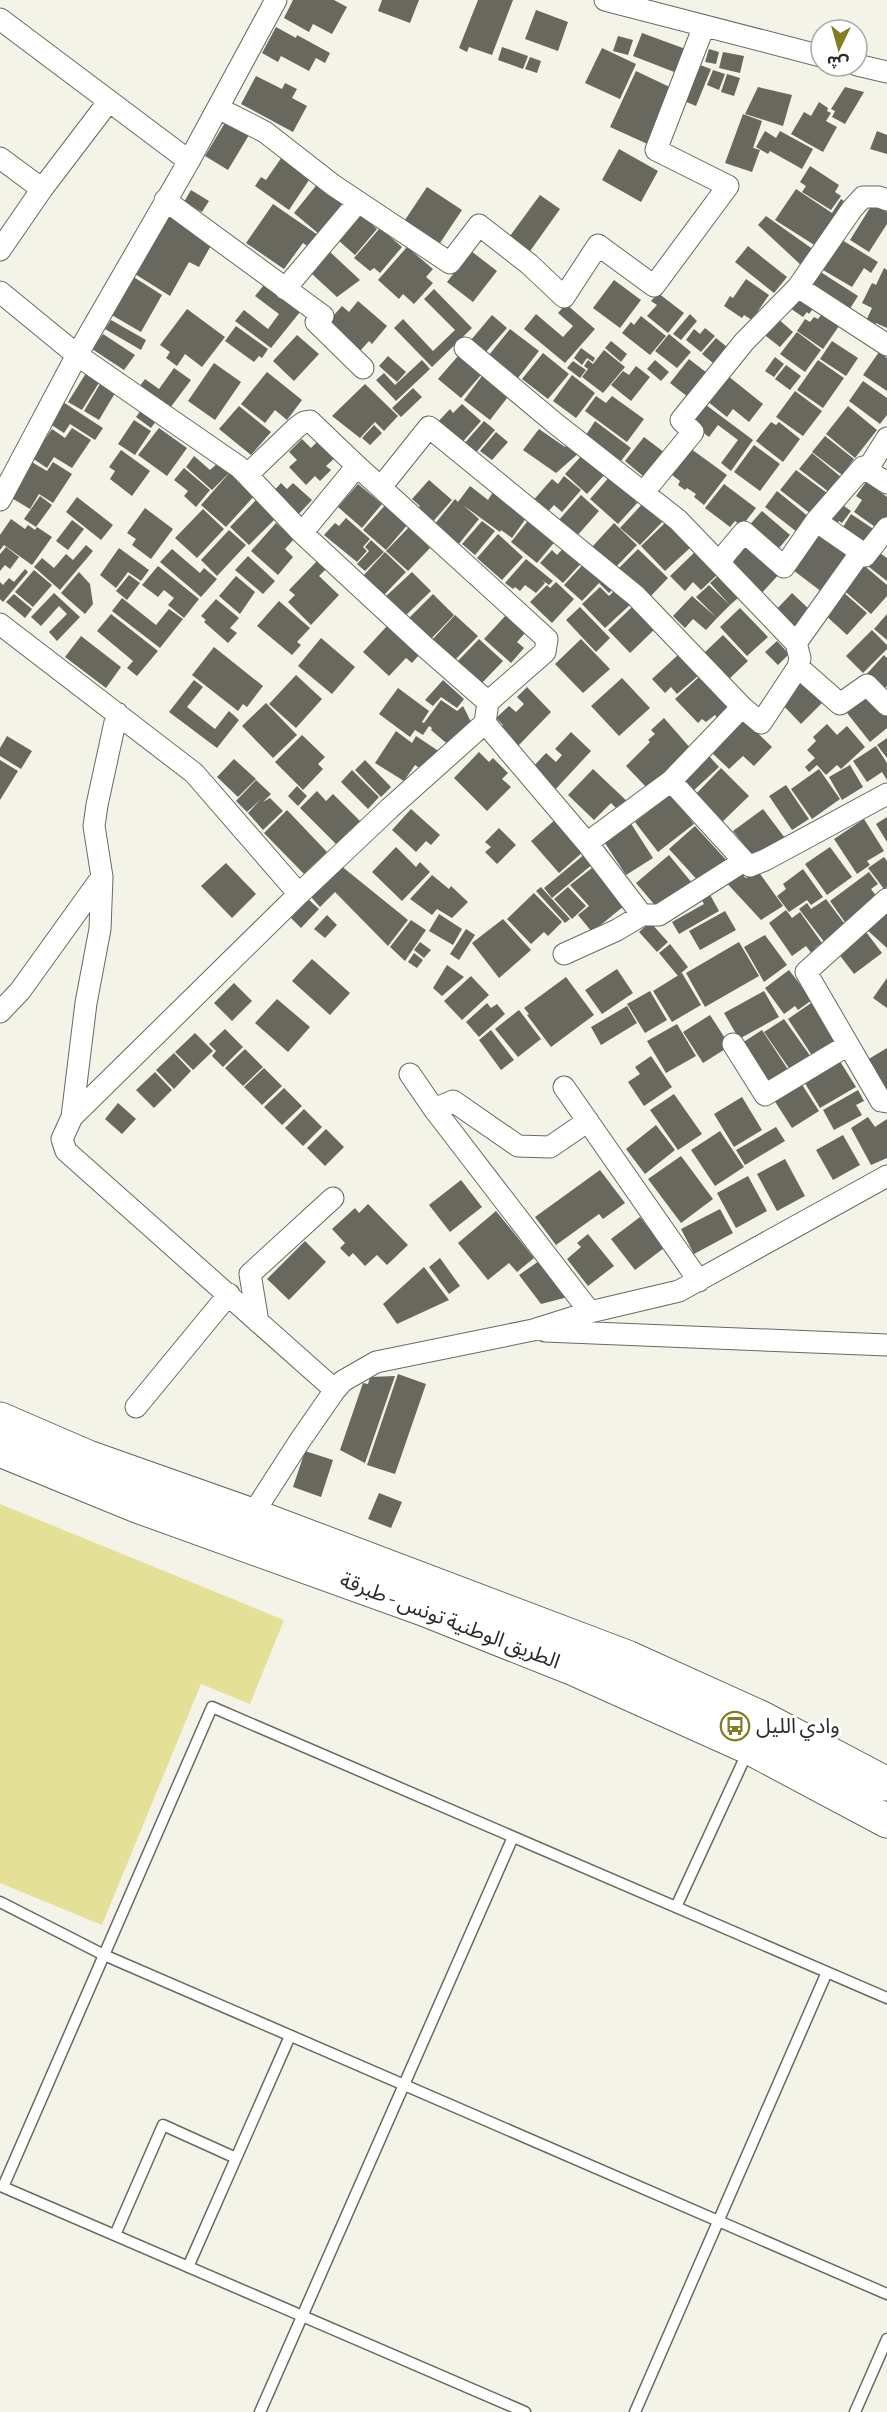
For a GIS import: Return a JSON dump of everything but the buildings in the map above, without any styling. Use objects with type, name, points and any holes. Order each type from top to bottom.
[{"type":"main road","name":"الطريق الوطنية تونس - طبرقة","points":[[0,1419],[99,1461],[252,1515],[627,1657],[756,1733],[887,1821]]},
{"type":"main road","name":"الطريق الوطنية تونس - طبرقة","points":[[0,1449],[160,1514],[434,1614],[573,1669],[756,1733],[887,1784]]},
{"type":"street","points":[[0,500],[77,355],[189,161],[276,0]]},
{"type":"street","points":[[605,0],[809,53]]},
{"type":"street","points":[[0,19],[189,161]]},
{"type":"street","points":[[218,108],[265,132],[358,202],[450,263],[479,225],[529,264],[564,297],[598,245],[654,286],[728,186],[656,150],[704,26]]},
{"type":"street","points":[[869,68],[887,72]]},
{"type":"street","points":[[0,250],[108,101]]},
{"type":"street","points":[[0,158],[42,189]]},
{"type":"street","points":[[644,493],[693,432],[681,420],[744,342],[798,287],[852,208],[863,197],[879,197],[887,201]]},
{"type":"street","points":[[165,200],[322,316],[316,322],[363,368]]},
{"type":"street","points":[[285,289],[358,202]]},
{"type":"street","points":[[798,287],[887,345]]},
{"type":"street","points":[[0,292],[77,355],[239,467],[302,532],[424,646],[489,702]]},
{"type":"street","points":[[381,487],[429,427],[636,596],[742,707],[761,723],[798,667],[800,658],[796,643],[678,520],[465,348]]},
{"type":"street","points":[[72,1117],[299,894],[485,723],[489,702],[544,652],[547,639],[310,421],[297,427],[247,475]]},
{"type":"street","points":[[867,470],[887,438]]},
{"type":"street","points":[[302,532],[357,466]]},
{"type":"street","points":[[719,562],[744,532],[784,567],[816,521],[863,467],[887,483]]},
{"type":"street","points":[[816,521],[865,556],[887,528]]},
{"type":"street","points":[[796,643],[861,552]]},
{"type":"street","points":[[0,624],[194,773],[299,894]]},
{"type":"street","points":[[798,667],[840,704],[867,685],[887,705]]},
{"type":"street","points":[[587,843],[671,781],[742,707]]},
{"type":"street","points":[[117,713],[96,805],[94,826],[102,877],[100,929],[86,1003],[72,1117],[62,1139],[66,1151],[335,1390]]},
{"type":"street","points":[[485,723],[587,843],[642,915]]},
{"type":"street","points":[[671,781],[750,866],[887,794]]},
{"type":"street","points":[[564,954],[617,930],[642,915],[659,915],[744,861]]},
{"type":"street","points":[[0,1012],[20,990],[102,877]]},
{"type":"street","points":[[887,899],[806,972],[881,1101],[887,1102]]},
{"type":"street","points":[[733,1044],[765,1095],[848,1044]]},
{"type":"street","points":[[411,1074],[434,1109],[590,1312]]},
{"type":"street","points":[[564,1087],[699,1281]]},
{"type":"street","points":[[434,1109],[453,1101],[518,1146],[550,1147],[588,1121]]},
{"type":"street","points":[[252,1515],[335,1390],[343,1381],[376,1362],[533,1330],[590,1312],[679,1291],[887,1176]]},
{"type":"street","points":[[258,1322],[250,1274],[333,1198]]},
{"type":"street","points":[[136,1407],[229,1294]]},
{"type":"street","points":[[533,1330],[887,1345]]},
{"type":"lane","points":[[525,2412],[2,2186],[212,1707],[887,1998]]},
{"type":"lane","points":[[676,1907],[756,1733]]},
{"type":"lane","points":[[260,2412],[513,1837]]},
{"type":"lane","points":[[0,1902],[104,1955],[887,2294]]},
{"type":"lane","points":[[636,2412],[827,1972]]},
{"type":"lane","points":[[188,2267],[290,2036]]},
{"type":"lane","points":[[115,2235],[162,2125],[236,2158]]},
{"type":"lane","points":[[855,2412],[887,2339]]},
{"type":"shaded area","points":[[0,1504],[284,1620],[250,1704],[201,1684],[102,1925],[0,1883]]},
{"type":"place","name":"وادي الليل","points":[[735,1726]]}]
